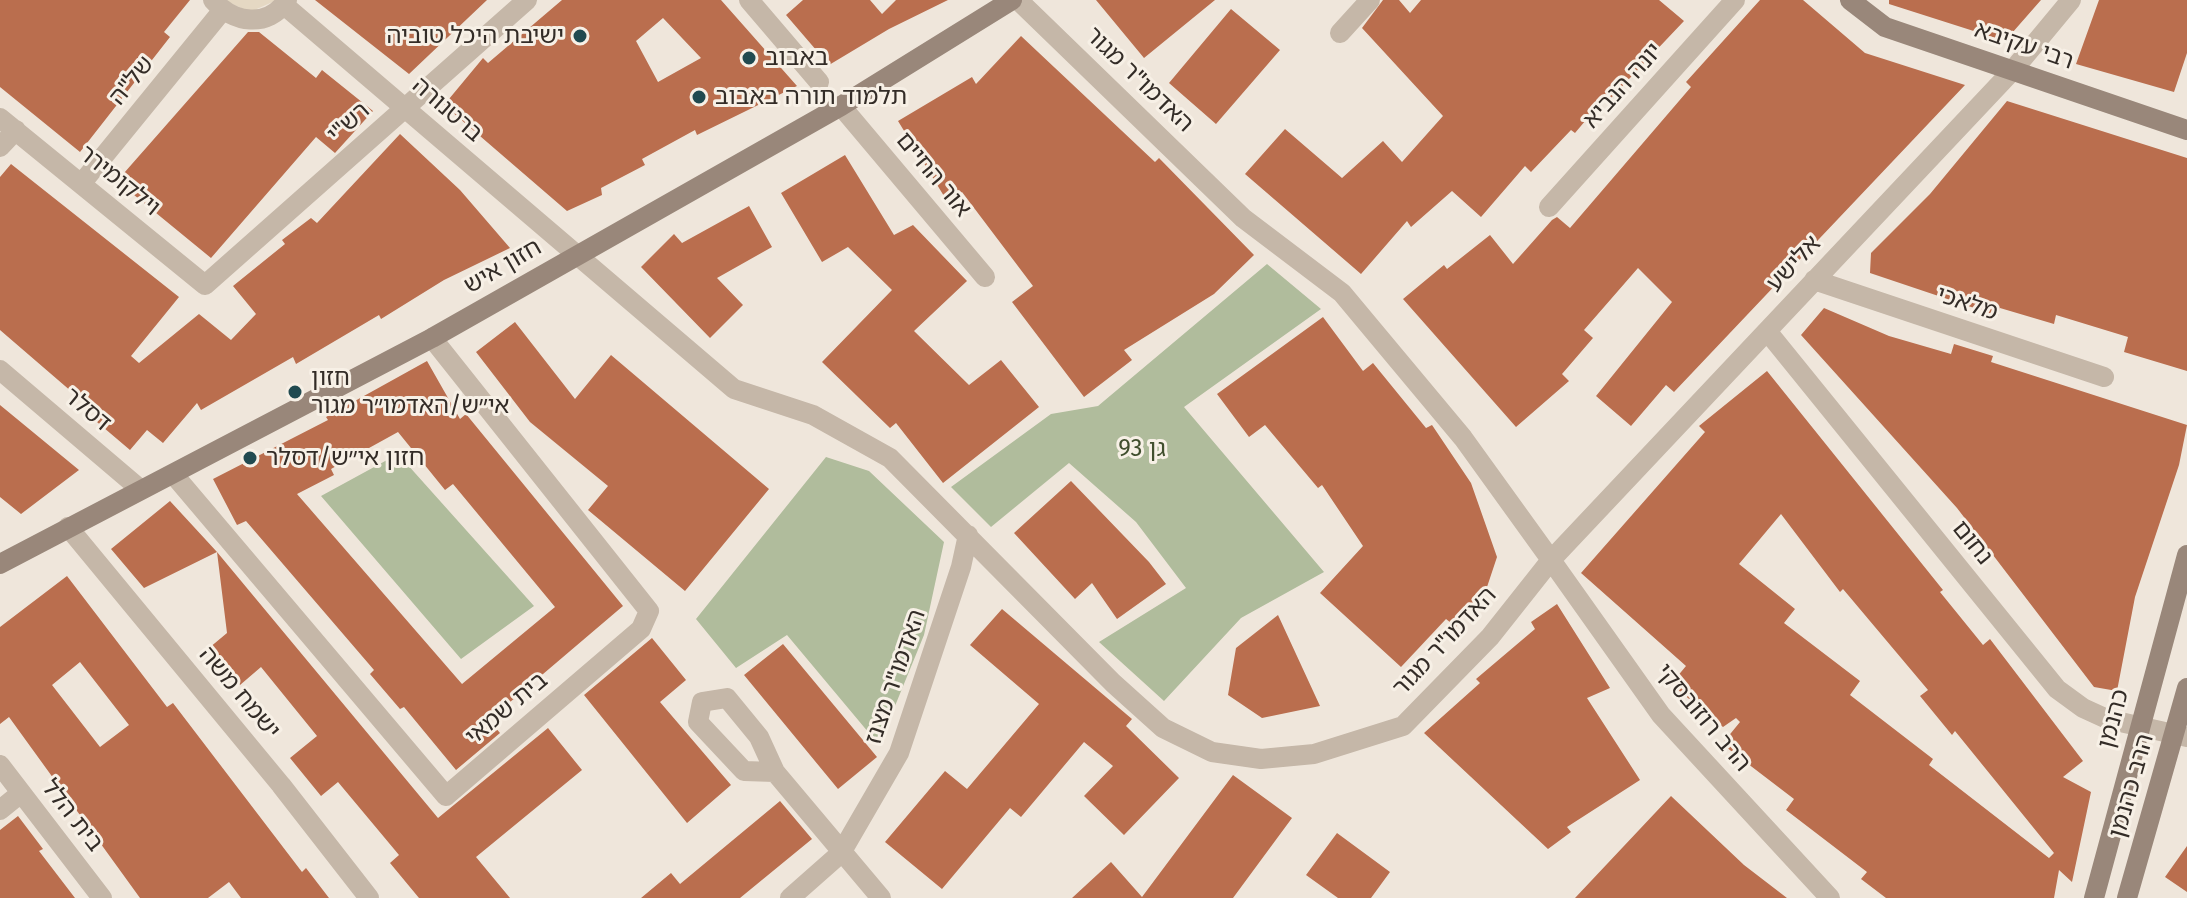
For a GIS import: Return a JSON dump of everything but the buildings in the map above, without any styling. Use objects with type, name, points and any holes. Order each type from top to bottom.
[{"type":"street","name":"רש\"י","points":[[205,285],[527,0]]},
{"type":"street","points":[[749,0],[819,82]]},
{"type":"street","name":"חזון איש","points":[[3,565],[68,527],[140,489],[174,475],[432,338],[841,106],[1015,0]]},
{"type":"street","name":"האדמו\"ר מגור","points":[[576,255],[734,389],[813,415],[890,458],[1113,683],[1163,728],[1212,752],[1261,759],[1314,754],[1403,726],[1490,637],[1551,560],[1463,438],[1342,293],[1243,218],[1015,0]]},
{"type":"street","points":[[1340,33],[1370,0]]},
{"type":"street","name":"יונה הנביא","points":[[1549,207],[1735,0]]},
{"type":"street","name":"רבי עקיבא","points":[[1850,0],[1885,27],[2187,130]]},
{"type":"street","name":"אלישע","points":[[1551,560],[2013,70],[2071,0]]},
{"type":"street","name":"ברטנורה","points":[[286,3],[576,255]]},
{"type":"street","points":[[218,5],[248,20],[261,19],[286,3]]},
{"type":"street","name":"של\"ה","points":[[81,184],[218,5]]},
{"type":"street","name":"אור החיים","points":[[841,106],[985,277]]},
{"type":"street","points":[[0,147],[8,124]]},
{"type":"street","name":"וילקומירר","points":[[8,124],[205,285]]},
{"type":"street","name":"מלאכי","points":[[1814,280],[2104,377]]},
{"type":"street","name":"נחום","points":[[1767,331],[2057,689],[2083,708],[2107,719],[2181,735]]},
{"type":"street","name":"בית שמאי","points":[[174,475],[446,796],[641,629],[649,611],[432,338]]},
{"type":"street","name":"דסלר","points":[[0,370],[140,489]]},
{"type":"street","name":"ישמח משה","points":[[68,527],[368,897]]},
{"type":"street","name":"האדמו\"ר מצנז","points":[[790,898],[841,853],[899,753],[961,567],[968,535]]},
{"type":"street","name":"כהנמן","points":[[2094,898],[2187,555]]},
{"type":"street","name":"הרב רוזובסקי","points":[[1551,560],[1661,715],[1830,898]]},
{"type":"street","name":"הרב כהנמן","points":[[2127,898],[2181,735],[2187,688]]},
{"type":"street","name":"בית הלל","points":[[0,765],[102,898]]},
{"type":"street","points":[[775,772],[881,898]]},
{"type":"street","points":[[0,810],[21,793]]},
{"type":"green space","name":"גן 93","points":[[1267,264],[1321,309],[1184,407],[1324,572],[1241,618],[1164,701],[1099,642],[1186,588],[1136,522],[1069,463],[991,527],[951,487],[1051,414],[1098,406]]},
{"type":"green space","points":[[398,454],[534,606],[461,659],[321,496]]},
{"type":"green space","points":[[826,457],[869,471],[944,542],[924,635],[879,745],[787,635],[736,668],[696,619]]},
{"type":"shaded area","points":[[224,0],[277,0],[250,12]]},
{"type":"place","name":"ישיבת היכל טוביה","points":[[580,36]]},
{"type":"place","name":"באבוב","points":[[749,58]]},
{"type":"place","name":"תלמוד תורה באבוב","points":[[699,97]]},
{"type":"place","name":"חזון אי״ש/האדמו״ר מגור","points":[[295,392]]},
{"type":"place","name":"חזון אי״ש/דסלר","points":[[250,458]]}]
